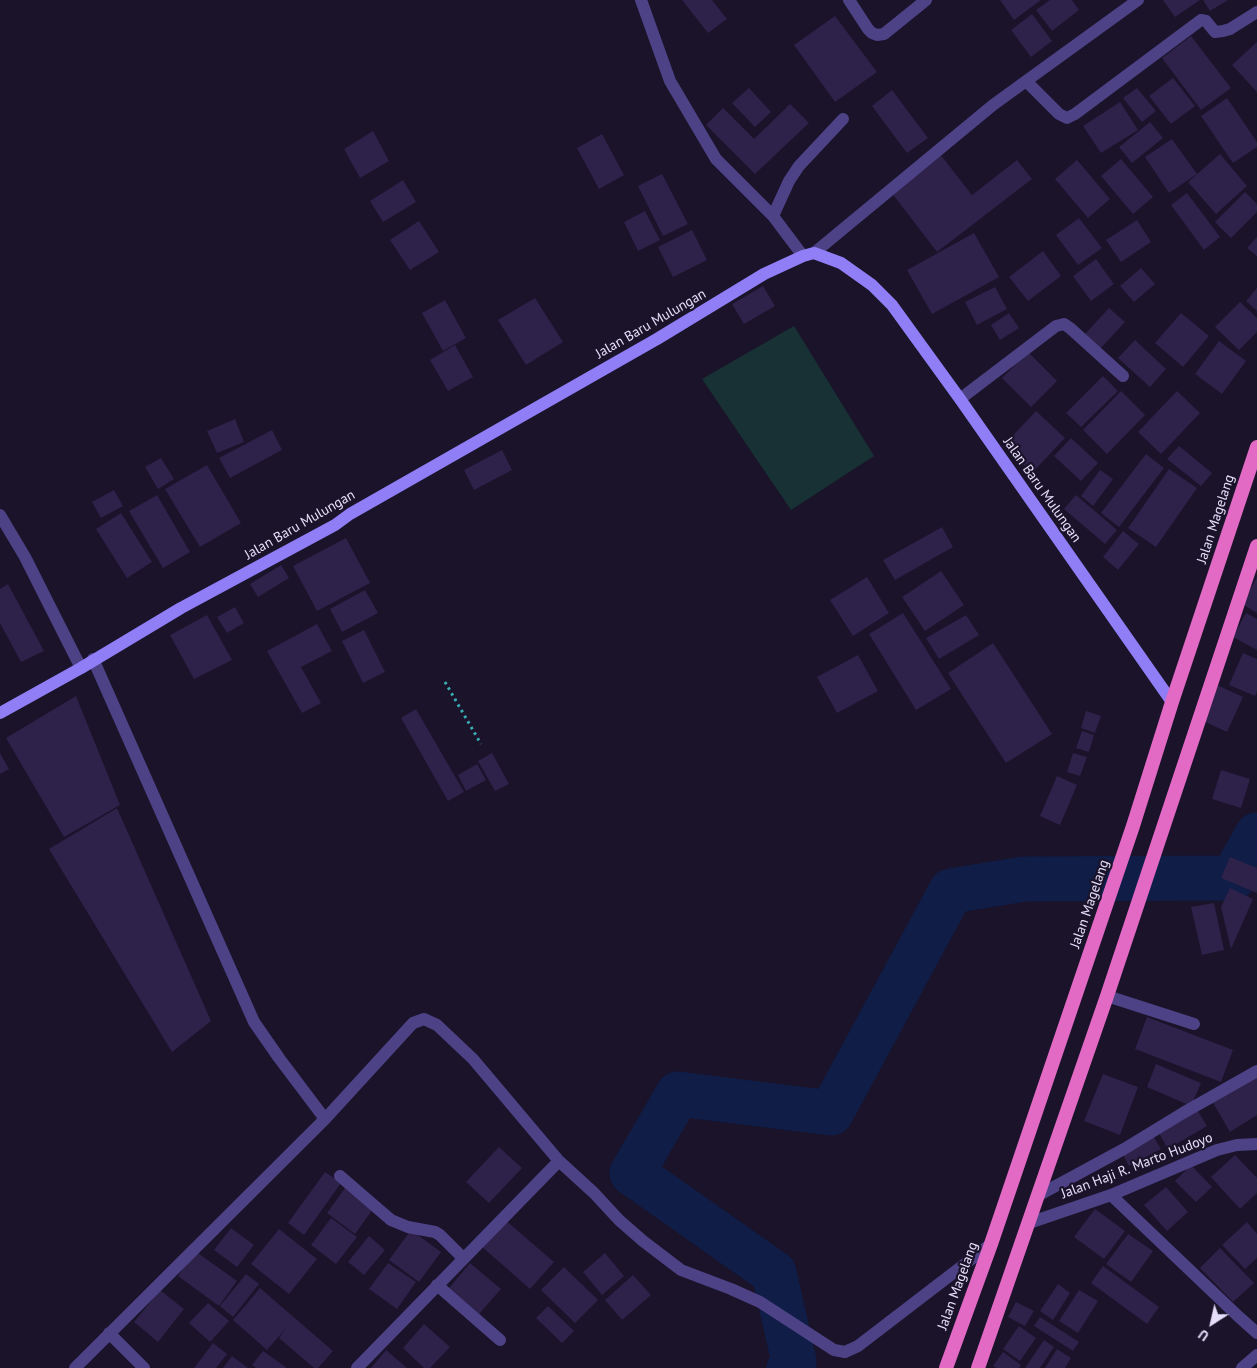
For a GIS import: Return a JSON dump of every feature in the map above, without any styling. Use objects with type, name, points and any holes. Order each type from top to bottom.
[{"type":"highway","name":"Jalan Magelang","points":[[946,1368],[991,1244],[1133,826],[1257,447]]},
{"type":"highway","points":[[978,1368],[1107,996],[1257,546]]},
{"type":"main road","name":"Jalan Baru Mulungan","points":[[0,712],[81,668],[181,608],[335,525],[350,514],[657,339],[764,274],[808,255],[841,263],[872,285],[892,305],[1172,702]]},
{"type":"street","points":[[641,0],[670,81],[716,159],[773,216],[808,255],[993,104],[1138,0]]},
{"type":"street","points":[[848,0],[868,29],[877,35],[884,34],[926,0]]},
{"type":"street","points":[[1026,81],[1059,114],[1068,118],[1201,20],[1206,21],[1215,32],[1223,31],[1230,29],[1257,12]]},
{"type":"street","points":[[773,216],[789,181],[799,166],[843,119]]},
{"type":"street","points":[[960,399],[1056,326],[1064,324],[1123,376]]},
{"type":"street","points":[[0,515],[25,557],[81,668]]},
{"type":"street","points":[[94,660],[254,1022],[325,1119]]},
{"type":"street","points":[[1107,996],[1194,1024]]},
{"type":"street","points":[[75,1368],[325,1119],[413,1023],[424,1019],[437,1025],[473,1059],[559,1161],[594,1193],[619,1220],[681,1270],[760,1302],[823,1345],[840,1351],[858,1346],[991,1244]]},
{"type":"street","points":[[1039,1195],[1124,1149],[1257,1071]]},
{"type":"street","name":"Jalan Haji R. Marto Hudoyo","points":[[1029,1223],[1111,1195],[1216,1150],[1237,1145],[1257,1144]]},
{"type":"street","points":[[357,1368],[559,1161]]},
{"type":"street","points":[[340,1176],[391,1220],[408,1228],[434,1232],[440,1235],[463,1258]]},
{"type":"street","points":[[1111,1195],[1257,1333]]},
{"type":"street","points":[[437,1285],[500,1340]]},
{"type":"street","points":[[110,1333],[144,1368]]},
{"type":"street","points":[[1242,1368],[1257,1356]]},
{"type":"path","points":[[445,682],[481,744]]},
{"type":"green space","points":[[794,326],[874,456],[791,510],[702,379]]},
{"type":"building","points":[[682,0],[712,0],[727,19],[708,33]]},
{"type":"building","points":[[1000,0],[1041,0],[1014,20]]},
{"type":"building","points":[[1050,0],[1072,0],[1079,10],[1052,31],[1036,10]]},
{"type":"building","points":[[1163,0],[1200,0],[1175,17]]},
{"type":"building","points":[[1203,0],[1228,0],[1210,11]]},
{"type":"building","points":[[1032,14],[1052,41],[1031,57],[1011,30]]},
{"type":"building","points":[[835,16],[877,72],[835,102],[794,45]]},
{"type":"building","points":[[1191,36],[1231,88],[1201,110],[1162,58]]},
{"type":"building","points":[[1257,42],[1257,92],[1232,65]]},
{"type":"building","points":[[1173,78],[1195,106],[1171,124],[1149,96]]},
{"type":"building","points":[[749,88],[771,112],[755,127],[732,103]]},
{"type":"building","points":[[1137,88],[1156,111],[1142,122],[1123,98]]},
{"type":"building","points":[[892,90],[928,138],[907,153],[872,106]]},
{"type":"building","points":[[1227,98],[1257,142],[1257,147],[1233,163],[1201,116]]},
{"type":"building","points":[[1120,102],[1138,130],[1101,153],[1083,126]]},
{"type":"building","points":[[790,104],[809,123],[755,174],[706,125],[723,108],[754,139]]},
{"type":"building","points":[[1150,122],[1163,138],[1132,163],[1119,147]]},
{"type":"building","points":[[373,131],[389,161],[360,178],[344,149]]},
{"type":"building","points":[[602,134],[624,175],[599,189],[577,148]]},
{"type":"building","points":[[1172,139],[1197,174],[1169,193],[1145,157]]},
{"type":"building","points":[[940,154],[972,195],[1017,160],[1032,179],[937,252],[891,192]]},
{"type":"building","points":[[1220,154],[1247,186],[1216,214],[1188,182]]},
{"type":"building","points":[[1121,159],[1153,197],[1133,214],[1101,176]]},
{"type":"building","points":[[1077,160],[1110,199],[1088,218],[1055,179]]},
{"type":"building","points":[[662,174],[688,224],[663,236],[638,186]]},
{"type":"building","points":[[403,180],[416,202],[383,222],[370,201]]},
{"type":"building","points":[[1245,192],[1257,204],[1257,212],[1231,238],[1215,222]]},
{"type":"building","points":[[1187,193],[1220,237],[1204,250],[1171,205]]},
{"type":"building","points":[[645,211],[660,240],[638,251],[624,222]]},
{"type":"building","points":[[1079,218],[1102,248],[1078,265],[1056,235]]},
{"type":"building","points":[[1137,220],[1151,242],[1121,262],[1106,240]]},
{"type":"building","points":[[419,221],[439,252],[410,270],[390,240]]},
{"type":"building","points":[[692,230],[707,260],[673,277],[658,247]]},
{"type":"building","points":[[974,233],[999,277],[932,314],[907,270]]},
{"type":"building","points":[[1257,237],[1257,256],[1247,248]]},
{"type":"building","points":[[1043,251],[1061,276],[1028,301],[1009,277]]},
{"type":"building","points":[[1096,259],[1114,284],[1091,301],[1073,276]]},
{"type":"building","points":[[1141,268],[1155,284],[1134,302],[1120,286]]},
{"type":"building","points":[[763,286],[775,306],[744,324],[732,304]]},
{"type":"building","points":[[995,287],[1007,309],[977,325],[965,302]]},
{"type":"building","points":[[1257,288],[1257,311],[1246,301]]},
{"type":"building","points":[[535,298],[563,342],[526,365],[498,320]]},
{"type":"building","points":[[445,300],[466,338],[443,351],[422,313]]},
{"type":"building","points":[[1240,302],[1257,318],[1257,332],[1239,350],[1215,327]]},
{"type":"building","points":[[1109,308],[1125,322],[1100,349],[1085,334]]},
{"type":"building","points":[[1009,313],[1019,328],[1000,340],[991,325]]},
{"type":"building","points":[[1181,313],[1209,336],[1183,367],[1155,343]]},
{"type":"building","points":[[1135,340],[1166,369],[1150,387],[1118,358]]},
{"type":"building","points":[[1219,341],[1246,361],[1222,394],[1195,374]]},
{"type":"building","points":[[455,345],[473,377],[448,391],[430,360]]},
{"type":"building","points":[[1028,352],[1057,381],[1031,407],[1002,378]]},
{"type":"building","points":[[1103,376],[1118,391],[1081,427],[1066,413]]},
{"type":"building","points":[[1121,391],[1145,415],[1107,454],[1083,430]]},
{"type":"building","points":[[1177,391],[1200,413],[1161,454],[1138,432]]},
{"type":"building","points":[[1036,411],[1065,438],[1032,473],[1003,446]]},
{"type":"building","points":[[235,419],[244,442],[217,453],[207,431]]},
{"type":"building","points":[[272,430],[282,450],[230,478],[219,458]]},
{"type":"building","points":[[1071,438],[1098,463],[1081,481],[1054,456]]},
{"type":"building","points":[[1179,446],[1212,473],[1201,486],[1167,459]]},
{"type":"building","points":[[502,450],[512,470],[474,490],[464,470]]},
{"type":"building","points":[[1146,454],[1164,468],[1119,527],[1101,513]]},
{"type":"building","points":[[161,458],[174,479],[158,489],[145,467]]},
{"type":"building","points":[[207,465],[241,523],[200,547],[165,489]]},
{"type":"building","points":[[1169,469],[1197,488],[1156,547],[1128,528]]},
{"type":"building","points":[[1100,470],[1113,479],[1093,506],[1081,496]]},
{"type":"building","points":[[114,490],[123,506],[101,518],[92,502]]},
{"type":"building","points":[[157,495],[190,552],[163,568],[129,511]]},
{"type":"building","points":[[1076,495],[1117,530],[1105,544],[1064,509]]},
{"type":"building","points":[[121,513],[152,562],[127,578],[96,529]]},
{"type":"building","points":[[942,527],[953,547],[895,580],[883,560]]},
{"type":"building","points":[[1123,531],[1139,544],[1118,570],[1103,557]]},
{"type":"building","points":[[346,538],[370,583],[317,611],[293,566]]},
{"type":"building","points":[[281,565],[289,578],[258,597],[250,584]]},
{"type":"building","points":[[941,571],[964,605],[925,631],[902,597]]},
{"type":"building","points":[[867,577],[889,613],[853,636],[830,600]]},
{"type":"building","points":[[1257,577],[1257,613],[1242,604]]},
{"type":"building","points":[[8,584],[44,651],[21,662],[0,623],[0,589]]},
{"type":"building","points":[[365,590],[378,613],[342,632],[330,609]]},
{"type":"building","points":[[235,607],[244,623],[227,633],[217,617]]},
{"type":"building","points":[[903,613],[951,689],[916,710],[869,634]]},
{"type":"building","points":[[1246,613],[1257,619],[1257,650],[1233,637]]},
{"type":"building","points":[[207,615],[232,660],[194,679],[170,635]]},
{"type":"building","points":[[966,615],[979,635],[939,659],[926,638]]},
{"type":"building","points":[[317,624],[332,651],[301,667],[321,703],[302,713],[267,651]]},
{"type":"building","points":[[364,630],[385,672],[363,683],[342,641]]},
{"type":"building","points":[[993,643],[1052,734],[1006,763],[948,673]]},
{"type":"building","points":[[1243,653],[1257,659],[1257,692],[1255,696],[1229,685]]},
{"type":"building","points":[[858,655],[878,691],[837,713],[817,677]]},
{"type":"building","points":[[1213,683],[1243,697],[1227,732],[1197,718]]},
{"type":"building","points":[[76,696],[120,805],[64,837],[6,738]]},
{"type":"building","points":[[416,709],[464,792],[448,801],[401,718]]},
{"type":"building","points":[[1086,711],[1101,716],[1095,733],[1081,728]]},
{"type":"building","points":[[1082,731],[1094,735],[1089,752],[1076,748]]},
{"type":"building","points":[[0,753],[9,769],[0,774]]},
{"type":"building","points":[[492,753],[509,784],[495,791],[478,761]]},
{"type":"building","points":[[1073,753],[1087,757],[1080,776],[1067,772]]},
{"type":"building","points":[[477,764],[486,780],[466,791],[458,775]]},
{"type":"building","points":[[1221,770],[1250,779],[1241,808],[1212,799]]},
{"type":"building","points":[[1057,776],[1077,785],[1060,825],[1040,816]]},
{"type":"building","points":[[117,808],[211,1021],[172,1052],[49,849]]},
{"type":"building","points":[[1230,857],[1257,868],[1257,893],[1221,878]]},
{"type":"building","points":[[1230,888],[1253,899],[1231,949],[1221,907]]},
{"type":"building","points":[[1214,903],[1224,950],[1202,955],[1191,907]]},
{"type":"building","points":[[1147,1017],[1233,1050],[1221,1082],[1135,1049]]},
{"type":"building","points":[[1156,1064],[1201,1083],[1191,1106],[1147,1087]]},
{"type":"building","points":[[1257,1073],[1257,1115],[1230,1132],[1212,1101]]},
{"type":"building","points":[[1103,1074],[1138,1087],[1120,1135],[1084,1121]]},
{"type":"building","points":[[1196,1108],[1207,1126],[1168,1149],[1157,1130]]},
{"type":"building","points":[[1152,1134],[1161,1149],[1129,1166],[1121,1151]]},
{"type":"building","points":[[499,1147],[522,1168],[489,1203],[466,1182]]},
{"type":"building","points":[[1235,1155],[1257,1178],[1257,1193],[1240,1209],[1211,1177]]},
{"type":"building","points":[[1191,1165],[1212,1187],[1196,1202],[1175,1181]]},
{"type":"building","points":[[325,1172],[341,1183],[304,1235],[288,1223]]},
{"type":"building","points":[[1166,1187],[1188,1212],[1167,1231],[1144,1205]]},
{"type":"building","points":[[345,1188],[373,1209],[355,1234],[327,1213]]},
{"type":"building","points":[[1095,1209],[1125,1231],[1104,1259],[1074,1237]]},
{"type":"building","points":[[331,1218],[357,1237],[336,1264],[311,1245]]},
{"type":"building","points":[[504,1219],[554,1262],[530,1289],[481,1246]]},
{"type":"building","points":[[1247,1222],[1257,1234],[1257,1258],[1245,1269],[1222,1245]]},
{"type":"building","points":[[231,1228],[254,1245],[237,1267],[214,1250]]},
{"type":"building","points":[[279,1229],[317,1259],[289,1294],[251,1264]]},
{"type":"building","points":[[411,1230],[441,1252],[419,1282],[389,1260]]},
{"type":"building","points":[[1128,1234],[1153,1251],[1131,1282],[1106,1264]]},
{"type":"building","points":[[369,1236],[385,1250],[364,1275],[348,1262]]},
{"type":"building","points":[[1220,1248],[1254,1283],[1233,1302],[1200,1268]]},
{"type":"building","points":[[195,1251],[237,1281],[219,1306],[178,1276]]},
{"type":"building","points":[[605,1253],[624,1276],[602,1295],[583,1272]]},
{"type":"building","points":[[388,1263],[416,1282],[397,1309],[369,1289]]},
{"type":"building","points":[[470,1263],[501,1289],[479,1314],[449,1288]]},
{"type":"building","points":[[1103,1266],[1159,1307],[1147,1324],[1091,1283]]},
{"type":"building","points":[[564,1267],[598,1300],[575,1323],[541,1290]]},
{"type":"building","points":[[246,1274],[259,1284],[233,1317],[220,1306]]},
{"type":"building","points":[[633,1275],[651,1295],[622,1320],[605,1300]]},
{"type":"building","points":[[1058,1284],[1070,1293],[1053,1320],[1040,1311]]},
{"type":"building","points":[[260,1288],[333,1351],[318,1368],[314,1368],[279,1338],[287,1327],[267,1350],[233,1320]]},
{"type":"building","points":[[160,1290],[184,1309],[158,1342],[134,1322]]},
{"type":"building","points":[[1079,1290],[1098,1301],[1078,1333],[1059,1321]]},
{"type":"building","points":[[1016,1302],[1034,1311],[1025,1326],[1008,1317]]},
{"type":"building","points":[[208,1303],[229,1321],[210,1342],[189,1323]]},
{"type":"building","points":[[548,1306],[574,1331],[562,1343],[536,1318]]},
{"type":"building","points":[[1040,1317],[1079,1342],[1073,1351],[1034,1326]]},
{"type":"building","points":[[424,1324],[450,1347],[430,1368],[424,1368],[403,1348]]},
{"type":"building","points":[[1019,1326],[1036,1338],[1020,1361],[1003,1349]]},
{"type":"building","points":[[1044,1340],[1054,1347],[1040,1368],[1025,1368]]},
{"type":"building","points":[[213,1343],[227,1354],[216,1368],[194,1368]]},
{"type":"building","points":[[1057,1349],[1071,1358],[1065,1368],[1045,1368]]},
{"type":"building","points":[[386,1350],[407,1368],[371,1368]]},
{"type":"building","points":[[263,1351],[287,1368],[256,1368],[252,1365]]},
{"type":"building","points":[[1003,1352],[1021,1365],[1019,1368],[996,1368],[993,1366]]},
{"type":"building","points":[[232,1356],[248,1368],[223,1368]]},
{"type":"waterway","points":[[789,1368],[794,1361],[774,1273],[632,1173],[678,1094],[831,1113],[951,891],[1024,879],[1233,878],[1257,835]]}]
